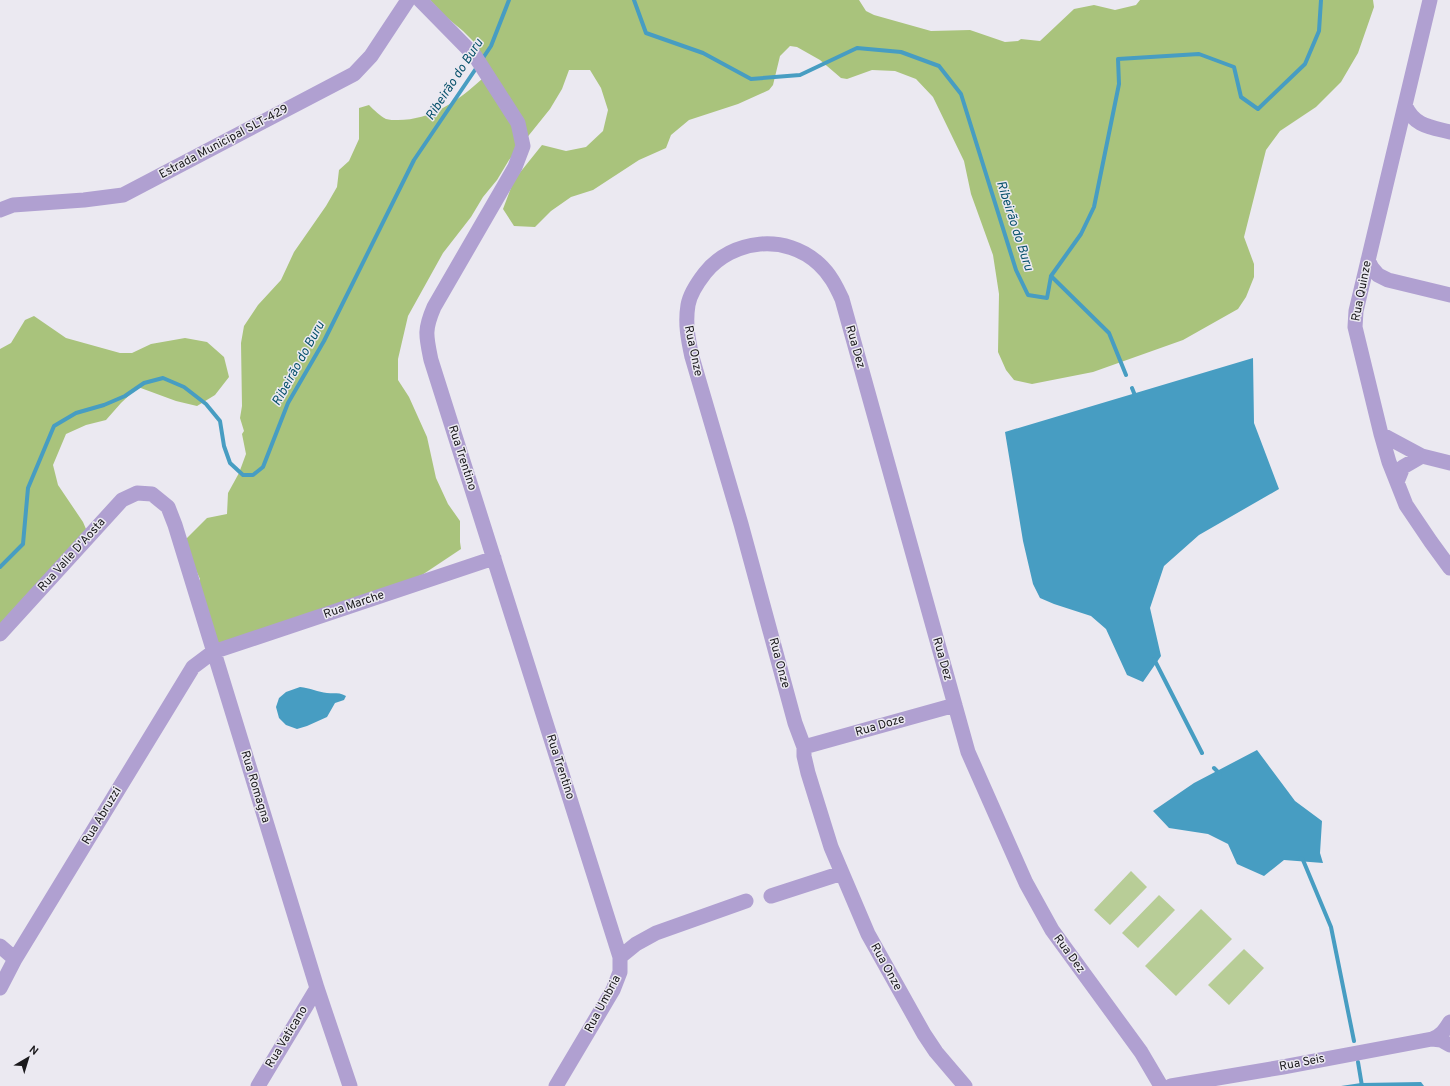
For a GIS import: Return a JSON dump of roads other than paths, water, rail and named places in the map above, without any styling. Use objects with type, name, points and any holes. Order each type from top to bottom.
[{"type":"street","name":"Estrada Municipal SLT-429","points":[[0,210],[13,205],[84,200],[123,195],[354,74],[371,56],[408,0]]},
{"type":"street","name":"Rua Trentino","points":[[420,0],[475,56],[485,70],[518,123],[523,146],[515,167],[434,307],[428,321],[426,338],[431,360],[620,957]]},
{"type":"street","name":"Rua Quinze","points":[[1430,0],[1356,310],[1355,327],[1389,462],[1406,505],[1450,568]]},
{"type":"street","points":[[1405,105],[1408,113],[1414,120],[1424,125],[1450,132]]},
{"type":"street","points":[[1396,139],[1404,132],[1414,127],[1424,125]]},
{"type":"street","name":"Rua Dez","points":[[755,244],[775,244],[787,246],[809,256],[825,270],[837,288],[842,299],[968,752],[1026,883],[1052,930],[1141,1052],[1161,1086]]},
{"type":"street","name":"Rua Onze","points":[[755,244],[736,250],[718,259],[702,277],[692,293],[688,304],[687,332],[692,356],[741,524],[795,722],[804,747],[804,756],[808,773],[831,847],[868,934],[924,1034],[936,1052],[965,1086]]},
{"type":"street","points":[[1368,260],[1378,275],[1388,280],[1450,295]]},
{"type":"street","points":[[1360,294],[1368,286],[1378,281],[1388,280]]},
{"type":"street","points":[[1381,434],[1422,456],[1450,462]]},
{"type":"street","points":[[1397,482],[1403,467],[1422,456]]},
{"type":"street","name":"Rua Valle D'Aosta","points":[[0,634],[122,500],[137,493],[152,494]]},
{"type":"street","name":"Rua Romagna","points":[[152,494],[168,507],[317,988],[350,1086]]},
{"type":"street","name":"Rua Marche","points":[[213,652],[494,558]]},
{"type":"street","name":"Rua Abruzzi","points":[[0,988],[15,959],[193,667],[213,652]]},
{"type":"street","name":"Rua Doze","points":[[804,747],[955,705]]},
{"type":"street","points":[[771,896],[842,873]]},
{"type":"street","points":[[620,957],[636,944],[656,933],[746,900]]},
{"type":"street","points":[[0,946],[15,959]]},
{"type":"street","name":"Rua Umbria","points":[[556,1086],[613,990],[620,972],[620,957]]},
{"type":"street","name":"Rua Vaticano","points":[[258,1086],[317,988]]},
{"type":"street","points":[[1432,1039],[1444,1031],[1450,1022]]},
{"type":"street","points":[[1450,1022],[1448,1030],[1450,1040]]},
{"type":"street","points":[[1432,1039],[1441,1040],[1450,1045]]},
{"type":"street","name":"Rua Seis","points":[[1171,1086],[1432,1039]]},
{"type":"water","points":[[1253,358],[1254,423],[1279,489],[1199,535],[1164,566],[1150,608],[1161,656],[1143,682],[1127,675],[1106,629],[1091,616],[1040,598],[1033,584],[1023,541],[1005,432]]},
{"type":"water","points":[[300,687],[346,696],[344,700],[335,703],[327,717],[297,729],[286,725],[279,718],[276,707],[279,698],[286,692]]},
{"type":"water","points":[[1257,750],[1295,801],[1322,821],[1320,853],[1323,863],[1284,860],[1264,876],[1237,864],[1228,844],[1208,834],[1169,828],[1153,811],[1194,783]]},
{"type":"water","points":[[1421,1082],[1424,1086],[1341,1086],[1361,1083]]},
{"type":"waterway","name":"Ribeirão do Buru","points":[[481,61],[491,46],[509,0]]},
{"type":"waterway","name":"Ribeirão do Buru","points":[[634,0],[646,33],[703,53],[751,79],[800,75],[857,48],[901,52],[939,66],[961,94],[1016,270],[1028,295],[1047,298],[1051,276],[1081,234],[1094,207],[1119,84],[1118,59],[1199,54],[1234,67],[1241,97],[1258,109],[1305,64],[1319,31],[1321,0]]},
{"type":"waterway","name":"Ribeirão do Buru","points":[[0,567],[23,544],[28,488],[54,426],[76,413],[104,405],[125,396],[144,383],[163,378],[184,387],[206,404],[220,421],[224,446],[230,463],[243,475],[253,475],[263,467],[288,403],[324,341],[414,160],[477,67]]},
{"type":"waterway","points":[[1051,276],[1109,333],[1126,375]]},
{"type":"waterway","points":[[1132,388],[1136,398]]},
{"type":"waterway","points":[[1154,659],[1202,753]]},
{"type":"waterway","points":[[1214,768],[1220,774]]},
{"type":"waterway","points":[[1301,858],[1331,927],[1354,1041]]},
{"type":"waterway","points":[[1358,1062],[1362,1086]]}]
